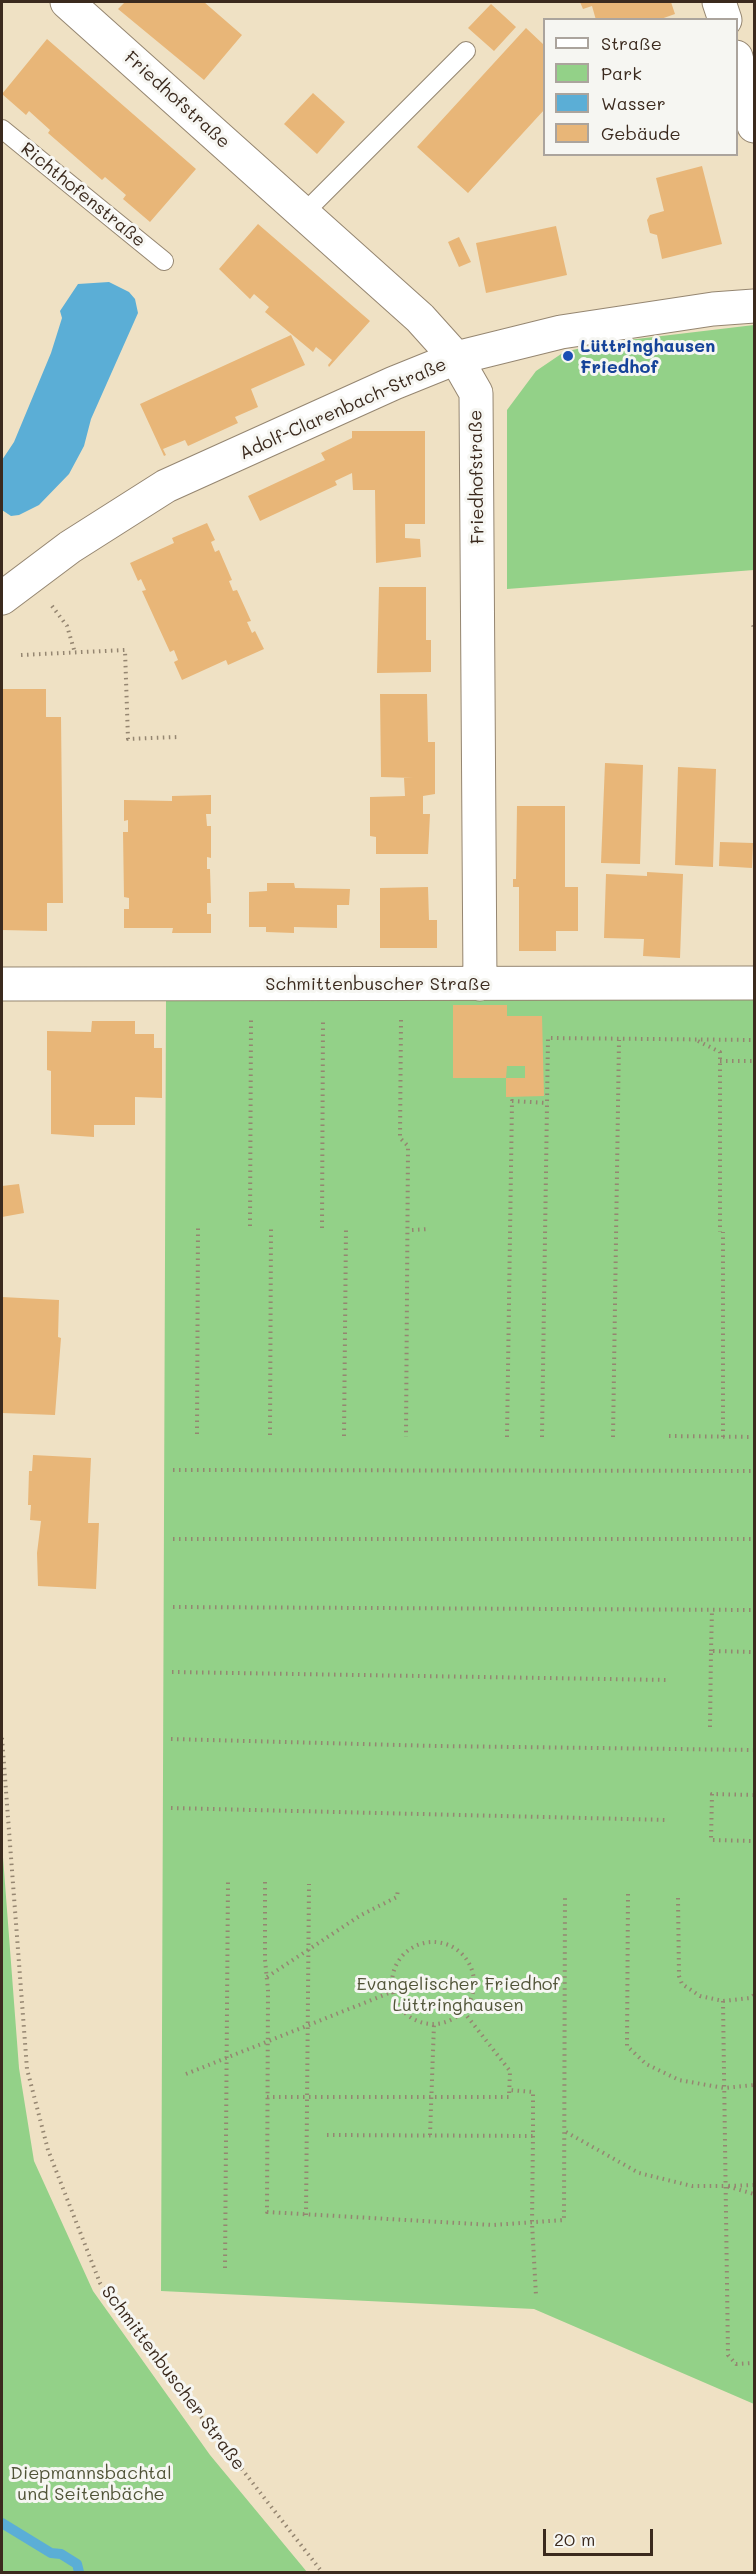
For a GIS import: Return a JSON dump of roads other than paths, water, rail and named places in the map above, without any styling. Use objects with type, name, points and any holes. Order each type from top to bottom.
[{"type":"street","name":"Friedhofstraße","points":[[67,2],[420,318],[456,358],[476,393],[480,984]]},
{"type":"street","points":[[719,2],[724,18]]},
{"type":"street","points":[[738,65],[754,126]]},
{"type":"street","name":"Adolf-Clarenbach-Straße","points":[[2,598],[30,575],[166,486],[394,383],[456,358],[561,332],[713,309],[754,306]]},
{"type":"street","name":"Schmittenbuscher Straße","points":[[2,984],[754,983]]},
{"type":"lane","points":[[304,213],[466,51]]},
{"type":"lane","name":"Richthofenstraße","points":[[2,129],[165,261]]},
{"type":"water","points":[[109,282],[129,292],[135,299],[138,313],[91,419],[84,446],[69,474],[39,505],[19,515],[11,516],[2,510],[2,460],[14,442],[51,353],[62,318],[60,311],[78,284]]},
{"type":"waterway","points":[[2,2523],[51,2553],[61,2554],[77,2564],[79,2572]]},
{"type":"place","name":"Lüttringhausen Friedhof","points":[[568,356]]},
{"type":"park label","name":"Evangelischer Friedhof Lüttringhausen","points":[[458,1994]]},
{"type":"park label","name":"Diepmannsbachtal und Seitenbäche","points":[[91,2483]]}]
